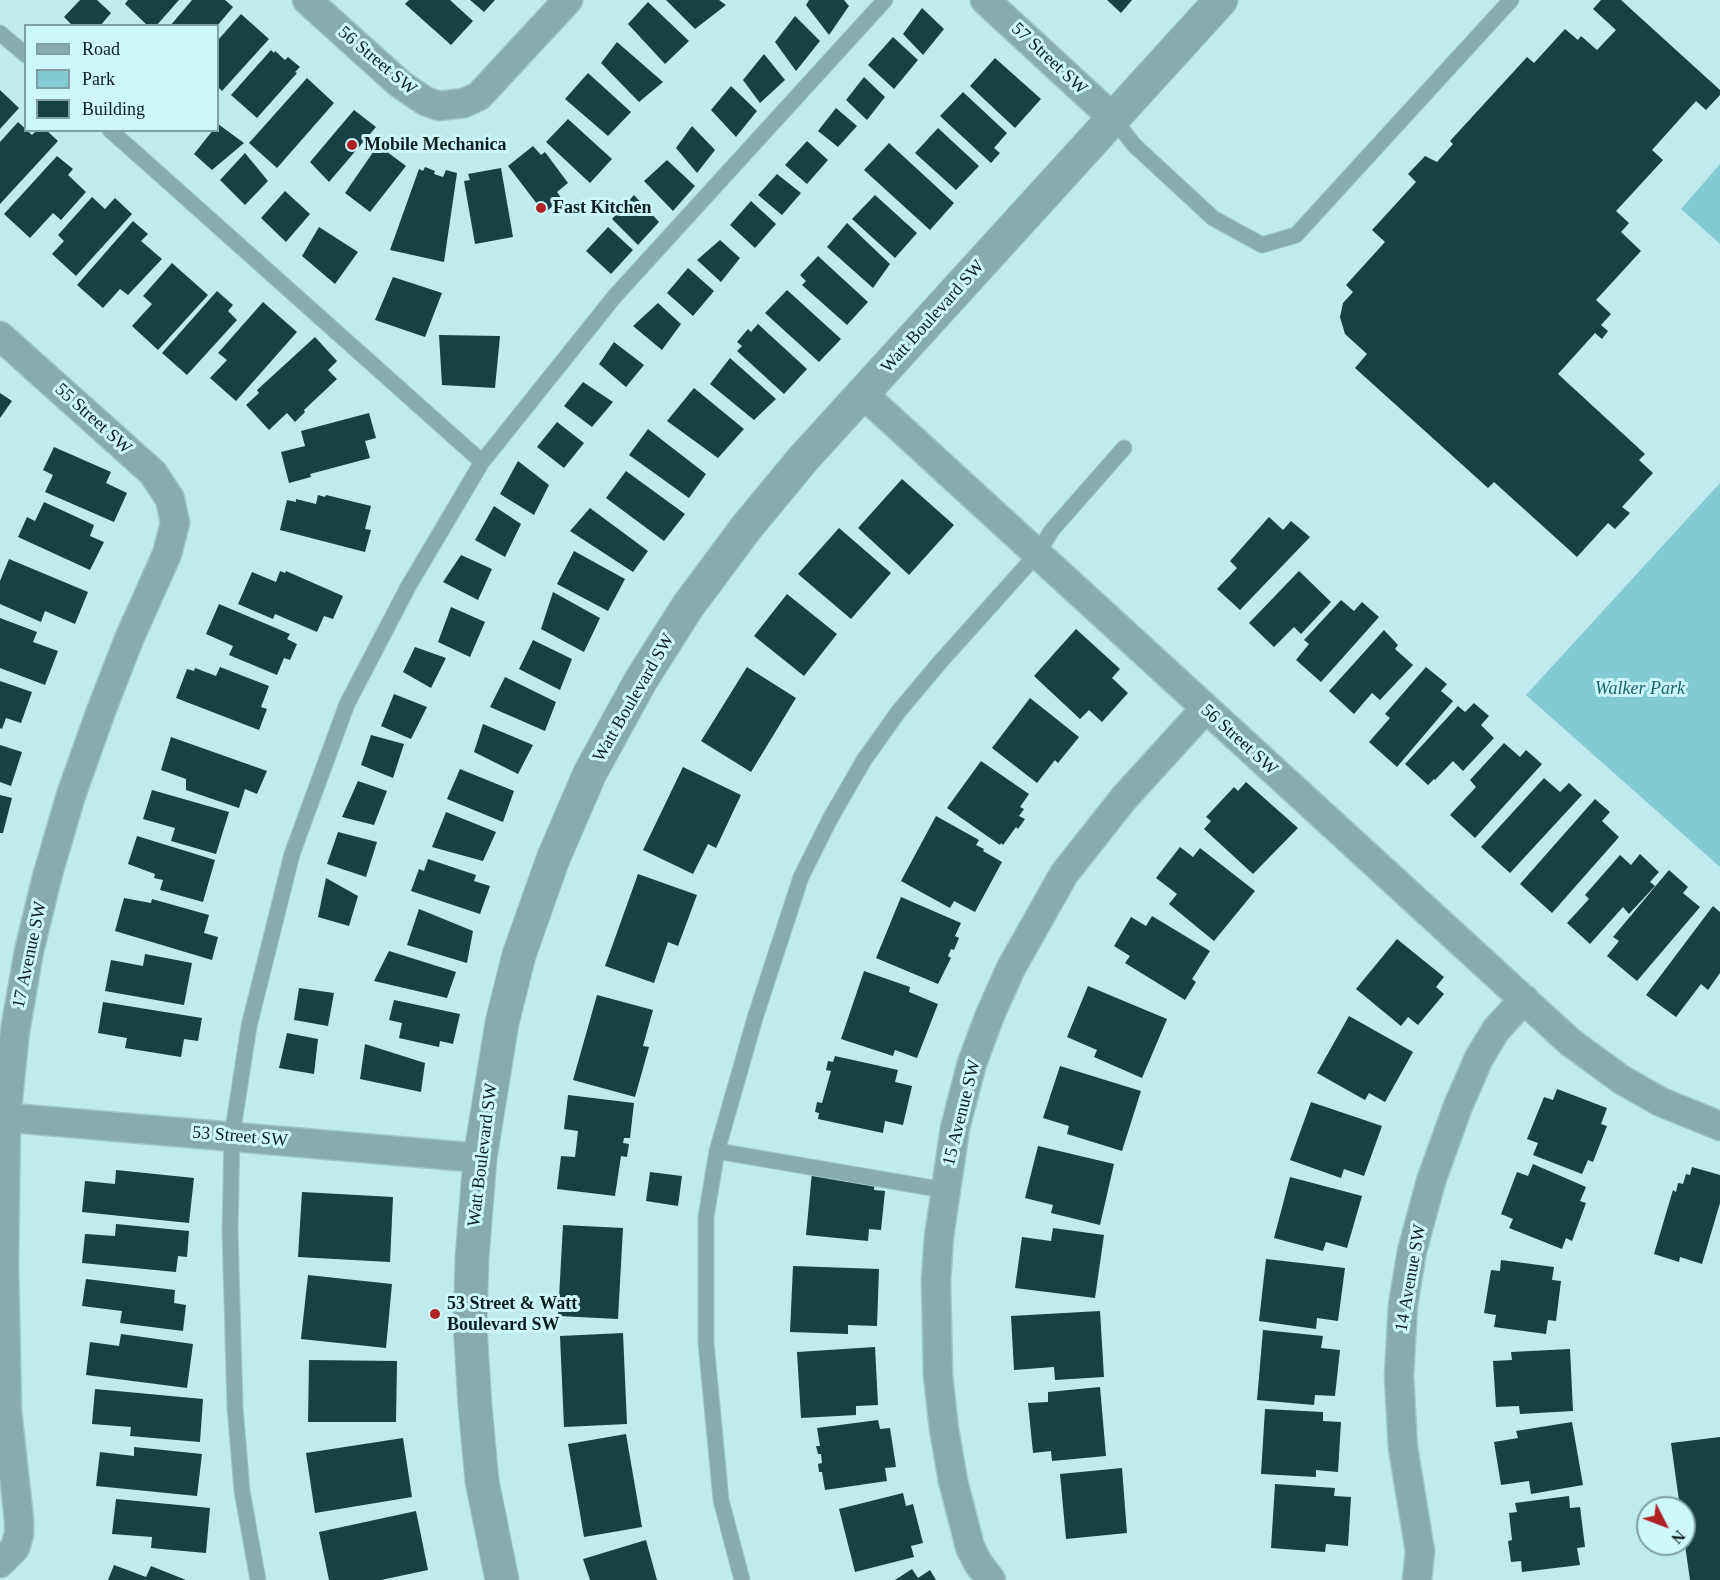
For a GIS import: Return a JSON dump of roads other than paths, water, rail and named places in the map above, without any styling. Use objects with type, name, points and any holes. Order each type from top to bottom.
[{"type":"street","name":"56 Street SW","points":[[307,0],[400,84],[425,101],[440,106],[455,105],[479,96],[568,0]]},
{"type":"street","name":"57 Street SW","points":[[985,0],[1113,118]]},
{"type":"street","name":"Watt Boulevard SW","points":[[502,1580],[482,1481],[470,1326],[472,1258],[480,1158],[502,1023],[519,956],[553,859],[590,773],[640,680],[688,606],[746,528],[803,459],[1221,0]]},
{"type":"street","name":"55 Street SW","points":[[0,336],[153,473],[170,499],[173,512]]},
{"type":"street","name":"56 Street SW","points":[[863,394],[1570,1042],[1622,1080],[1661,1102],[1720,1126]]},
{"type":"street","name":"17 Avenue SW","points":[[2,1562],[15,1548],[19,1520],[7,1411],[4,1265],[3,1118],[15,1030],[29,951],[47,877],[71,795],[129,639],[167,554],[175,523],[173,512]]},
{"type":"street","name":"15 Avenue SW","points":[[991,1580],[978,1563],[970,1547],[953,1481],[938,1375],[936,1280],[944,1190],[954,1128],[972,1063],[1011,968],[1038,917],[1064,874],[1091,838],[1205,709]]},
{"type":"street","name":"14 Avenue SW","points":[[1417,1580],[1420,1551],[1403,1448],[1399,1376],[1403,1305],[1412,1251],[1431,1181],[1458,1106],[1479,1058],[1496,1030],[1524,999]]},
{"type":"street","name":"53 Street SW","points":[[3,1118],[480,1158]]},
{"type":"lane","points":[[258,1580],[242,1491],[235,1407],[230,1231],[232,1136],[249,1026],[296,843],[347,704],[408,587],[482,462],[615,296],[885,0]]},
{"type":"lane","points":[[1113,118],[1134,145],[1213,218],[1262,245],[1296,235],[1511,0]]},
{"type":"lane","points":[[0,33],[24,53]]},
{"type":"lane","points":[[112,132],[482,462]]},
{"type":"lane","points":[[742,1580],[721,1500],[706,1343],[705,1217],[717,1151],[755,1018],[801,877],[830,819],[864,760],[899,711],[940,661],[1037,554],[1052,530],[1124,448]]},
{"type":"lane","points":[[717,1151],[944,1190]]},
{"type":"place","name":"Mobile Mechanica","points":[[352,145]]},
{"type":"place","name":"Fast Kitchen","points":[[541,208]]},
{"type":"place","name":"53 Street & Watt Boulevard SW","points":[[435,1314]]},
{"type":"park label","name":"Walker Park","points":[[1640,689]]}]
